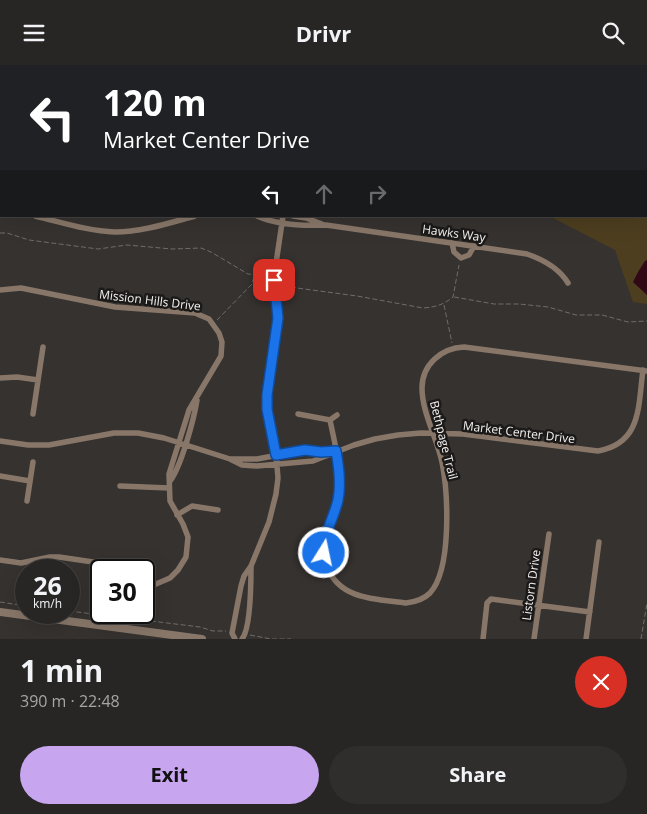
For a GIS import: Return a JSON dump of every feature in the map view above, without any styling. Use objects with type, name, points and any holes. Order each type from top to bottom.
[{"type":"street","points":[[39,217],[88,229],[115,232],[133,231],[191,217]]},
{"type":"street","name":"Hawks Way","points":[[259,217],[264,219],[283,219],[305,225],[326,225],[514,252],[537,258],[562,273],[568,283]]},
{"type":"street","name":"Hawks Way","points":[[300,217],[326,225]]},
{"type":"street","points":[[235,639],[232,633],[241,586],[244,576],[251,566],[274,504],[277,483],[276,455],[267,409],[267,395],[278,318],[274,277],[283,219]]},
{"type":"street","points":[[452,243],[454,252],[460,258],[469,255],[474,246]]},
{"type":"street","name":"Mission Hills Drive","points":[[0,290],[21,288],[115,307],[195,313],[206,317],[213,323],[221,338],[222,351],[219,360],[189,410],[169,474],[169,488]]},
{"type":"street","points":[[33,414],[43,347]]},
{"type":"street","points":[[453,349],[464,347],[645,371]]},
{"type":"street","name":"Bethpage Trail","points":[[330,420],[339,480],[338,499],[323,547],[324,559],[329,572],[336,583],[356,595],[406,603],[416,601],[429,594],[438,579],[443,559],[447,527],[445,479],[422,389],[428,367],[446,351],[453,349]]},
{"type":"street","name":"Market Center Drive","points":[[0,441],[28,445],[49,445],[114,433],[131,432],[178,442],[249,466],[313,461],[336,451],[375,439],[398,435],[433,433],[463,434],[598,451],[610,449],[628,436],[635,425],[645,371]]},
{"type":"street","points":[[0,378],[17,377],[38,380]]},
{"type":"street","name":"Mission Hills Drive","points":[[170,481],[185,445],[197,399]]},
{"type":"street","points":[[298,414],[330,420],[338,415]]},
{"type":"street","points":[[300,451],[301,463]]},
{"type":"street","name":"Market Center Drive","points":[[230,459],[257,459],[300,451],[336,451]]},
{"type":"street","points":[[27,501],[33,462]]},
{"type":"street","points":[[0,477],[30,481]]},
{"type":"street","points":[[120,486],[169,488],[170,501],[188,537],[186,557],[178,570],[170,578],[155,584]]},
{"type":"street","points":[[177,515],[192,507],[218,510]]},
{"type":"street","name":"Listorn Drive","points":[[534,639],[549,535]]},
{"type":"street","points":[[586,639],[599,541]]},
{"type":"street","points":[[0,560],[21,563],[59,557],[90,562]]},
{"type":"street","points":[[243,637],[251,591],[251,566]]},
{"type":"street","points":[[483,639],[489,600],[494,599],[590,611]]},
{"type":"street","points":[[0,612],[202,639]]},
{"type":"path","points":[[0,233],[7,233],[36,241],[98,249],[127,245],[156,248],[201,248],[212,252],[246,273],[255,276],[284,278],[291,285],[298,288],[358,296],[423,308],[444,305],[453,297],[460,258]]},
{"type":"path","points":[[213,323],[252,284],[255,276]]},
{"type":"path","points":[[453,297],[494,304],[548,307],[576,315],[602,315],[628,322],[647,321]]},
{"type":"path","points":[[444,305],[453,349]]},
{"type":"path","points":[[0,602],[15,604]]},
{"type":"path","points":[[641,639],[647,603]]},
{"type":"path","points":[[80,613],[200,627],[213,631],[232,633]]},
{"type":"path","points":[[243,637],[291,639]]},
{"type":"shaded area","points":[[551,217],[647,217],[647,304],[633,302],[615,250]]},
{"type":"shaded area","points":[[647,260],[647,295],[633,282]]},
{"type":"route","points":[[274,280],[278,318],[267,395],[268,420],[276,455],[305,450],[336,451],[339,468],[338,499],[324,541],[324,553]]}]
